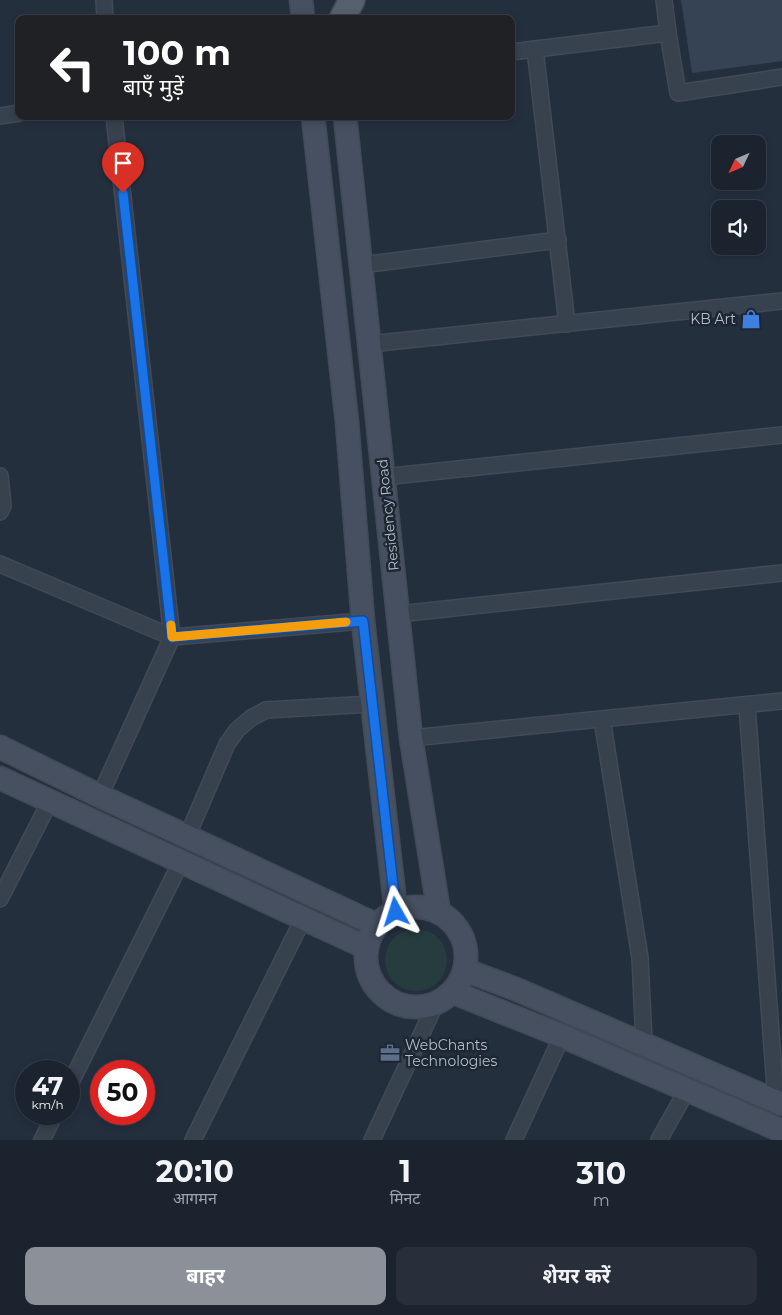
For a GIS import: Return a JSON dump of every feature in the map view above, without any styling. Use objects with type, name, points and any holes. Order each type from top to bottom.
[{"type":"main road","points":[[301,0],[303,15]]},
{"type":"main road","points":[[340,0],[341,15]]},
{"type":"main road","points":[[343,15],[352,0]]},
{"type":"main road","points":[[314,120],[347,422],[363,621],[396,912]]},
{"type":"main road","name":"Residency Road","points":[[345,120],[411,738],[439,913]]},
{"type":"main road","points":[[0,747],[100,796],[377,925]]},
{"type":"main road","points":[[0,778],[367,948]]},
{"type":"main road","points":[[410,908],[425,908],[439,913],[452,923],[462,937],[466,954],[465,970],[458,986],[444,998],[414,1008],[397,1004],[383,994],[372,981],[367,965],[367,948],[377,925],[396,912],[410,908]]},
{"type":"main road","points":[[465,970],[518,990],[779,1102]]},
{"type":"main road","points":[[444,998],[562,1036],[782,1131]]},
{"type":"street","points":[[104,0],[105,15]]},
{"type":"street","points":[[664,0],[678,93],[782,77]]},
{"type":"street","points":[[515,52],[668,33]]},
{"type":"street","points":[[535,49],[567,324]]},
{"type":"street","points":[[0,116],[15,114]]},
{"type":"street","points":[[100,796],[172,637],[114,120]]},
{"type":"street","points":[[361,265],[558,240]]},
{"type":"street","points":[[370,344],[782,301]]},
{"type":"street","points":[[384,476],[782,435]]},
{"type":"street","points":[[0,476],[3,506],[0,512]]},
{"type":"street","points":[[0,564],[172,637],[363,621]]},
{"type":"street","points":[[398,614],[782,573]]},
{"type":"street","points":[[411,738],[782,701]]},
{"type":"street","points":[[187,837],[227,744],[236,730],[251,718],[266,710],[372,704]]},
{"type":"street","points":[[747,705],[779,1102]]},
{"type":"street","points":[[602,719],[640,958],[644,1043]]},
{"type":"street","points":[[0,899],[50,801]]},
{"type":"street","points":[[80,1064],[181,862]]},
{"type":"street","points":[[192,1140],[303,919]]},
{"type":"street","points":[[372,1140],[444,998]]},
{"type":"street","points":[[514,1140],[562,1036]]},
{"type":"street","points":[[659,1140],[688,1090]]},
{"type":"street","points":[[42,1140],[50,1125]]},
{"type":"green space","points":[[410,929],[422,929],[438,938],[445,948],[447,960],[445,972],[438,982],[422,991],[410,991],[399,986],[390,977],[385,966],[385,954],[390,943],[399,934]]},
{"type":"building","points":[[681,0],[782,0],[782,61],[692,73]]},
{"type":"slow traffic","points":[[171,625],[172,637],[346,622]]},
{"type":"place","name":"KB Art","points":[[751,319]]},
{"type":"place","name":"WebChants Technologies","points":[[390,1053]]},
{"type":"route","points":[[123,193],[172,637],[363,621],[396,912]]}]
